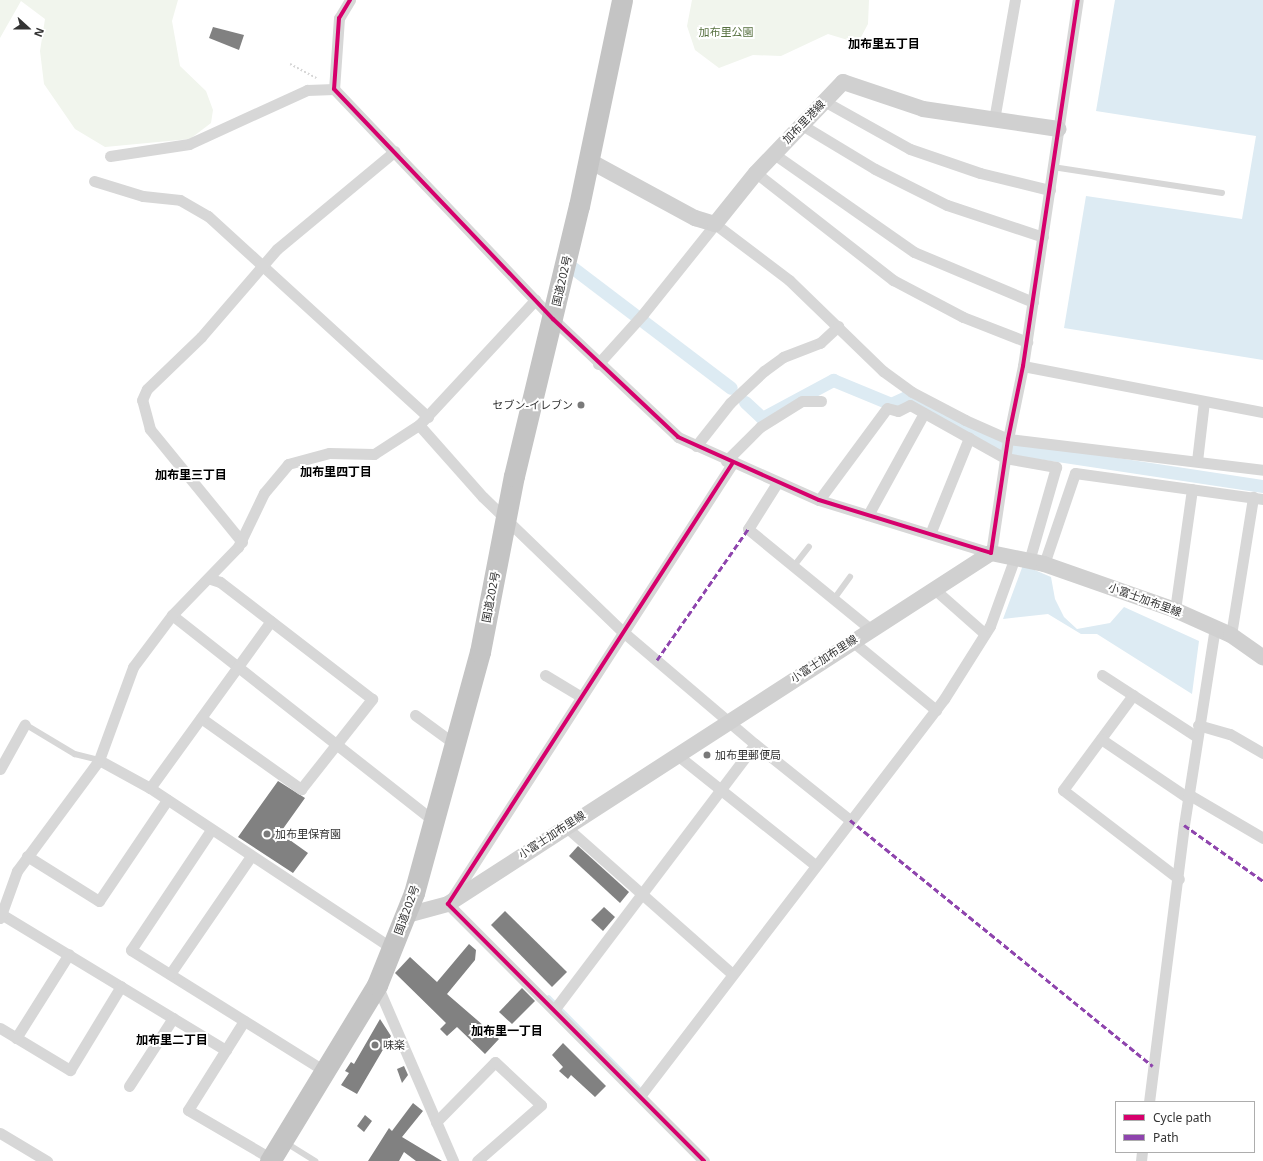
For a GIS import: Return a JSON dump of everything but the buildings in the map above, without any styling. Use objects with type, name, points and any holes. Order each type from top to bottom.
[{"type":"highway","name":"国道202号","points":[[271,1160],[326,1072],[377,985],[407,915],[435,822],[480,652],[506,520],[553,319],[622,0]]},
{"type":"main road","name":"加布里港線","points":[[715,224],[756,173],[843,82],[923,109],[1059,129]]},
{"type":"main road","points":[[588,160],[695,218],[715,224]]},
{"type":"main road","name":"小富士加布里線","points":[[407,915],[448,904],[676,754],[730,722],[870,629],[991,552],[1029,561],[1175,610],[1232,635],[1263,657]]},
{"type":"street","points":[[334,89],[339,18],[350,0]]},
{"type":"street","points":[[994,120],[1015,0]]},
{"type":"street","points":[[110,156],[189,144],[307,90],[334,89],[395,151],[553,319],[598,364],[678,437],[729,463],[819,500],[991,552],[1008,439],[1024,366],[1078,0]]},
{"type":"street","points":[[824,101],[910,149],[980,173],[1050,190]]},
{"type":"street","points":[[802,125],[875,169],[947,205],[1043,237]]},
{"type":"street","points":[[242,542],[150,429],[142,400],[147,389],[246,287],[262,265],[395,151]]},
{"type":"street","points":[[774,154],[914,252],[1033,302]]},
{"type":"street","points":[[756,173],[893,280],[962,317],[1027,342]]},
{"type":"street","points":[[94,181],[143,196],[180,200],[208,216],[428,417]]},
{"type":"street","points":[[598,364],[641,317],[715,224],[761,257],[838,326],[883,371],[912,392],[1008,439],[1263,470]]},
{"type":"street","points":[[226,1050],[1,911],[27,856],[99,760],[133,667],[172,615],[211,579],[242,542],[264,493],[288,464],[329,453],[374,454],[419,425],[535,300]]},
{"type":"street","points":[[696,446],[730,403],[764,371],[783,357],[820,343],[838,326]]},
{"type":"street","points":[[1024,366],[1263,412]]},
{"type":"street","points":[[704,1161],[643,1092],[557,1006],[448,904],[729,463],[760,427],[802,401],[821,401]]},
{"type":"street","points":[[1197,461],[1204,401]]},
{"type":"street","points":[[819,500],[886,408],[898,411],[910,405],[1005,458],[1075,472],[1258,498],[1232,635]]},
{"type":"street","points":[[868,515],[924,413]]},
{"type":"street","points":[[419,425],[506,520],[622,631],[755,744],[850,820]]},
{"type":"street","points":[[930,534],[969,438]]},
{"type":"street","points":[[1029,561],[1056,467]]},
{"type":"street","points":[[643,1092],[731,973],[936,710],[985,634],[1029,561],[1075,472]]},
{"type":"street","points":[[777,483],[748,529],[870,629]]},
{"type":"street","points":[[1175,610],[1192,488]]},
{"type":"street","points":[[201,718],[300,789],[372,699],[220,582],[211,579]]},
{"type":"street","points":[[933,588],[985,634]]},
{"type":"street","points":[[172,615],[435,822]]},
{"type":"street","points":[[150,788],[271,621]]},
{"type":"street","points":[[1149,1101],[1179,880],[1188,796],[1198,725],[1215,627]]},
{"type":"street","points":[[852,641],[936,710]]},
{"type":"street","points":[[545,675],[580,696]]},
{"type":"street","points":[[1102,675],[1197,737]]},
{"type":"street","points":[[1133,695],[1063,790],[1179,880]]},
{"type":"street","points":[[415,715],[456,745]]},
{"type":"street","points":[[0,769],[25,724]]},
{"type":"street","points":[[1198,725],[1230,734],[1263,753]]},
{"type":"street","points":[[1101,739],[1188,796],[1263,838]]},
{"type":"street","points":[[557,1006],[755,744]]},
{"type":"street","points":[[676,754],[815,865]]},
{"type":"street","points":[[99,760],[150,788],[392,949]]},
{"type":"street","points":[[27,856],[99,901],[167,800]]},
{"type":"street","points":[[565,826],[731,973]]},
{"type":"street","points":[[211,830],[132,950],[326,1072]]},
{"type":"street","points":[[170,974],[251,856]]},
{"type":"street","points":[[16,1038],[69,954]]},
{"type":"street","points":[[377,985],[453,1161]]},
{"type":"street","points":[[0,1028],[70,1070],[121,986]]},
{"type":"street","points":[[129,1086],[173,1018]]},
{"type":"street","points":[[244,1021],[188,1110],[271,1160]]},
{"type":"street","points":[[436,1122],[495,1062],[541,1105],[477,1161]]},
{"type":"street","points":[[0,1134],[47,1161]]},
{"type":"lane","points":[[1053,168],[1222,193]]},
{"type":"lane","points":[[794,566],[809,547]]},
{"type":"lane","points":[[834,599],[850,577]]},
{"type":"lane","points":[[25,724],[75,754],[99,760]]},
{"type":"lane","points":[[283,1141],[316,1161]]},
{"type":"path","points":[[290,64],[334,89]]},
{"type":"green space","points":[[0,0],[178,0],[172,21],[180,66],[206,91],[213,110],[211,123],[190,139],[105,147],[75,129],[44,84],[40,51],[45,19],[21,1],[0,38]]},
{"type":"green space","name":"加布里公園","points":[[692,0],[869,0],[868,24],[860,39],[851,41],[828,34],[781,56],[753,55],[719,68],[695,50],[687,26]]},
{"type":"shaded area","points":[[1115,0],[1263,0],[1263,360],[1064,328],[1086,196],[1242,219],[1256,136],[1096,111]]},
{"type":"shaded area","points":[[1023,565],[1051,577],[1055,599],[1064,617],[1077,629],[1110,623],[1124,607],[1199,641],[1192,694],[1097,634],[1081,634],[1048,614],[1003,619]]},
{"type":"waterway","points":[[573,268],[731,388]]},
{"type":"waterway","points":[[745,402],[762,418],[833,380],[891,404],[906,397],[998,446],[1263,486]]},
{"type":"waterway","points":[[549,997],[642,1091]]},
{"type":"marked path","points":[[657,660],[748,529]]},
{"type":"marked path","points":[[850,820],[1153,1066]]},
{"type":"marked path","points":[[1184,825],[1263,881]]},
{"type":"cycle path","points":[[350,0],[339,18],[334,89],[553,319],[678,437],[819,500],[991,553],[1008,439],[1023,366],[1078,0]]},
{"type":"cycle path","points":[[704,1161],[448,904],[732,464]]},
{"type":"place","name":"セブン-イレブン","points":[[581,405]]},
{"type":"place","name":"加布里郵便局","points":[[707,755]]},
{"type":"place","name":"加布里保育園","points":[[267,834]]},
{"type":"place","name":"味楽","points":[[375,1045]]},
{"type":"district","name":"加布里五丁目","points":[[884,44]]},
{"type":"district","name":"加布里四丁目","points":[[336,472]]},
{"type":"district","name":"加布里三丁目","points":[[191,475]]},
{"type":"district","name":"加布里一丁目","points":[[507,1031]]},
{"type":"district","name":"加布里二丁目","points":[[172,1040]]}]
